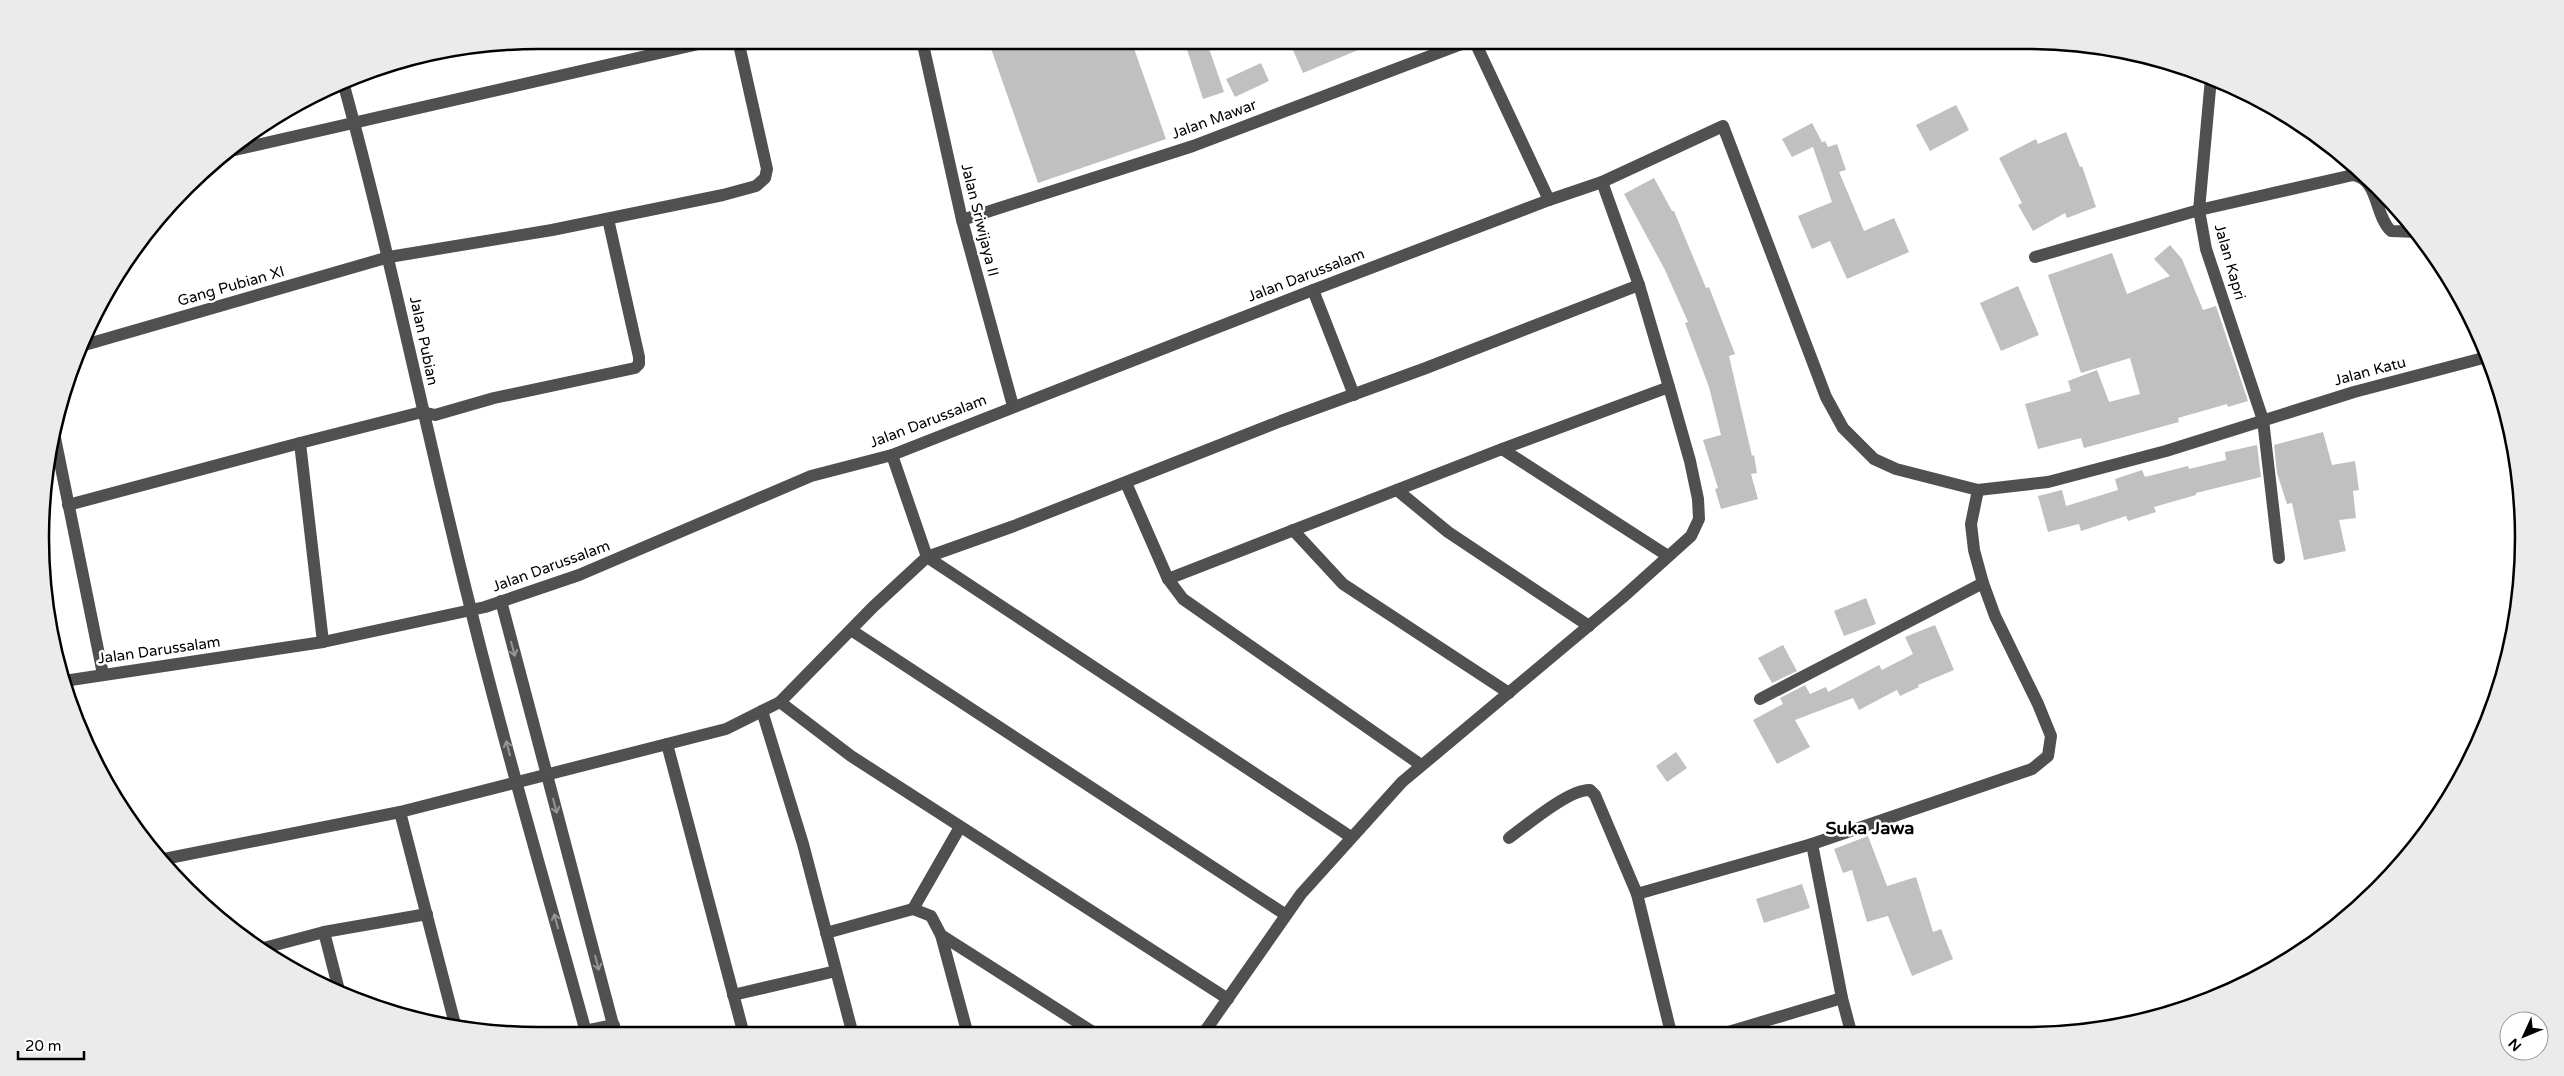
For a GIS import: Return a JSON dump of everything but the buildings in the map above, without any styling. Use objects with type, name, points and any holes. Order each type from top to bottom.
[{"type":"street","points":[[242,148],[677,49]]},
{"type":"street","name":"Gang Pubian XI","points":[[89,344],[389,257],[608,219],[723,195],[756,186],[765,178],[767,169],[740,49]]},
{"type":"street","name":"Jalan Sriwijaya II","points":[[925,49],[962,220],[1013,406]]},
{"type":"street","name":"Jalan Mawar","points":[[962,220],[1193,146],[1448,49]]},
{"type":"street","points":[[1479,49],[1549,200]]},
{"type":"street","name":"Jalan Kapri","points":[[2209,85],[2199,210],[2206,249],[2263,420],[2279,558]]},
{"type":"street","name":"Jalan Pubian","points":[[346,88],[389,257],[422,412],[470,608],[584,1027]]},
{"type":"street","name":"Jalan Darussalam","points":[[70,681],[103,674],[323,642],[470,608],[485,607],[579,575],[811,476],[892,455],[1313,290],[1549,200],[1602,182],[1724,126],[1826,397],[1843,428],[1874,459],[1896,470],[1978,490]]},
{"type":"street","points":[[2035,257],[2199,210],[2353,174]]},
{"type":"street","points":[[1209,1027],[1301,894],[1402,782],[1589,626],[1691,536],[1700,519],[1692,471],[1669,387],[1639,286],[1602,182]]},
{"type":"street","points":[[2373,193],[2384,224],[2391,231],[2407,232]]},
{"type":"street","points":[[68,505],[422,412],[435,415],[494,398],[630,370],[639,364],[608,219]]},
{"type":"street","points":[[168,858],[400,812],[726,729],[780,702],[928,556],[1126,483],[1639,286]]},
{"type":"street","points":[[1313,290],[1354,395]]},
{"type":"street","name":"Jalan Katu","points":[[1978,490],[2048,482],[2166,451],[2354,392],[2481,359]]},
{"type":"street","points":[[1168,579],[1502,449],[1669,387]]},
{"type":"street","points":[[300,443],[323,642]]},
{"type":"street","points":[[57,449],[103,674]]},
{"type":"street","points":[[1502,449],[1668,556]]},
{"type":"street","points":[[892,455],[928,556],[1085,663],[1352,837]]},
{"type":"street","points":[[1126,483],[1168,579],[1183,599],[1421,765]]},
{"type":"street","points":[[1397,490],[1448,532],[1589,626]]},
{"type":"street","points":[[1637,894],[1812,844],[2032,769],[2048,756],[2051,736],[2038,704],[1995,616],[1974,550],[1971,524],[1978,490]]},
{"type":"street","points":[[1293,530],[1343,584],[1508,693]]},
{"type":"street","points":[[1760,699],[1983,583]]},
{"type":"street","points":[[501,601],[614,1027]]},
{"type":"street","points":[[851,630],[1286,915]]},
{"type":"street","points":[[780,702],[851,756],[1228,999]]},
{"type":"street","points":[[762,711],[804,844],[851,1027]]},
{"type":"street","points":[[667,744],[742,1027]]},
{"type":"street","points":[[1509,838],[1570,796],[1584,789],[1590,790],[1595,794],[1637,894],[1670,1027]]},
{"type":"street","points":[[400,812],[454,1020]]},
{"type":"street","points":[[913,909],[960,827]]},
{"type":"street","points":[[1812,844],[1842,998],[1850,1027]]},
{"type":"street","points":[[826,933],[913,909],[931,916],[942,935],[966,1027]]},
{"type":"street","points":[[269,947],[324,932],[427,914]]},
{"type":"street","points":[[324,932],[337,984]]},
{"type":"street","points":[[942,935],[1077,1027]]},
{"type":"street","points":[[733,995],[836,971]]},
{"type":"street","points":[[1745,1027],[1842,998]]},
{"type":"district","name":"Suka Jawa","points":[[1870,828]]}]
